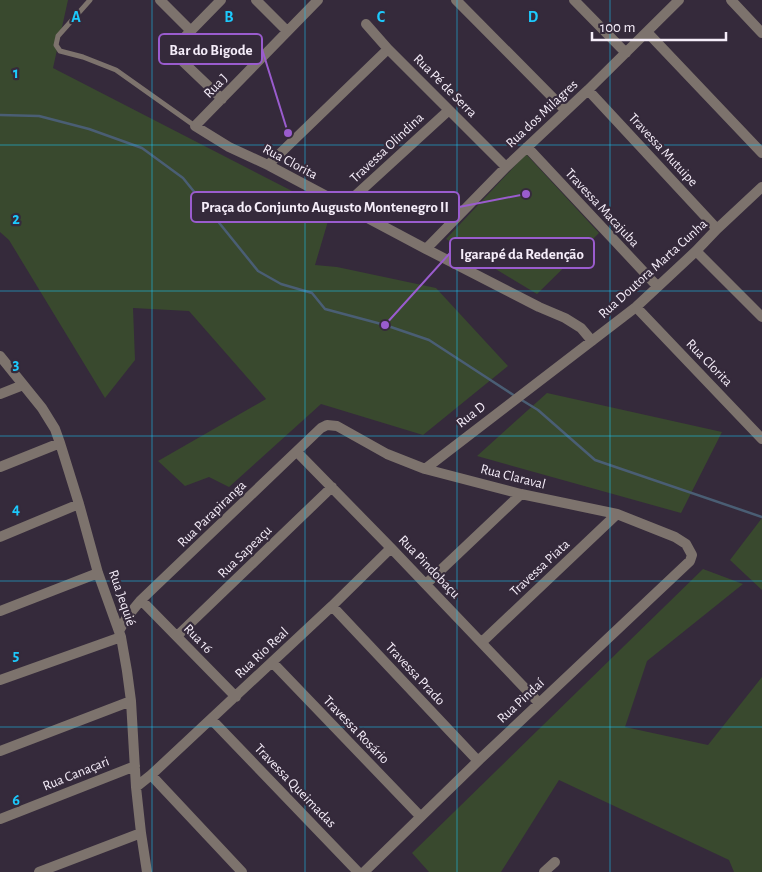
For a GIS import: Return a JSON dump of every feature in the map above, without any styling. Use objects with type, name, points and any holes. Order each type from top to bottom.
[{"type":"street","points":[[160,0],[191,31]]},
{"type":"street","points":[[221,0],[177,45],[176,52],[178,57],[222,99]]},
{"type":"street","points":[[256,0],[287,31]]},
{"type":"street","name":"Rua J","points":[[195,126],[318,0]]},
{"type":"street","points":[[456,0],[565,110]]},
{"type":"street","points":[[574,0],[626,53]]},
{"type":"street","name":"Rua dos Milagres","points":[[426,249],[506,167],[588,90],[679,0]]},
{"type":"street","points":[[731,0],[762,33]]},
{"type":"street","name":"Rua Pé de Serra","points":[[366,24],[388,49],[506,167]]},
{"type":"street","points":[[646,32],[762,153]]},
{"type":"street","points":[[268,166],[388,49]]},
{"type":"street","name":"Travessa Mutuipe","points":[[588,90],[717,229]]},
{"type":"street","name":"Travessa Olindina","points":[[344,206],[449,110]]},
{"type":"street","name":"Rua Clorita","points":[[195,126],[228,146],[426,249],[539,307],[565,318],[581,328],[592,341]]},
{"type":"street","name":"Travessa Macajuba","points":[[527,148],[657,286]]},
{"type":"street","name":"Rua Doutora Marta Cunha","points":[[534,384],[636,307],[717,229],[760,192]]},
{"type":"street","points":[[696,251],[762,317]]},
{"type":"street","name":"Rua Clorita","points":[[636,307],[762,439]]},
{"type":"street","name":"Rua Jequié","points":[[0,356],[42,408],[55,429],[79,504],[98,573],[120,634],[131,701],[136,787],[147,872]]},
{"type":"street","name":"Rua D","points":[[425,469],[534,384]]},
{"type":"street","points":[[0,394],[23,385]]},
{"type":"street","name":"Rua Claraval","points":[[331,425],[337,426],[387,454],[425,469],[521,494],[617,514],[675,537],[686,544],[690,550]]},
{"type":"street","name":"Rua Parapiranga","points":[[120,634],[127,617],[141,600],[321,428],[331,425]]},
{"type":"street","points":[[0,467],[60,443]]},
{"type":"street","name":"Rua Pindobaçu","points":[[297,452],[539,703]]},
{"type":"street","name":"Rua Sapeaçu","points":[[177,636],[332,487]]},
{"type":"street","points":[[426,584],[521,494]]},
{"type":"street","points":[[0,537],[79,504]]},
{"type":"street","name":"Travessa Piata","points":[[482,642],[617,514]]},
{"type":"street","name":"Rua Rio Real","points":[[136,787],[236,696],[391,548]]},
{"type":"street","name":"Rua Pindaí","points":[[364,872],[478,760],[690,561],[692,555],[690,550]]},
{"type":"street","points":[[0,611],[98,573]]},
{"type":"street","name":"Rua 16","points":[[141,600],[236,696]]},
{"type":"street","name":"Travessa Prado","points":[[332,606],[478,760]]},
{"type":"street","points":[[0,680],[120,634]]},
{"type":"street","name":"Travessa Rosário","points":[[272,662],[420,816]]},
{"type":"street","points":[[0,751],[131,701]]},
{"type":"street","name":"Travessa Queimadas","points":[[211,719],[358,872]]},
{"type":"street","name":"Rua Canaçari","points":[[0,819],[135,766]]},
{"type":"street","points":[[150,776],[242,872]]},
{"type":"street","points":[[39,872],[141,833]]},
{"type":"street","points":[[544,872],[555,862]]},
{"type":"lane","name":"Rua Clorita","points":[[90,0],[58,36],[56,45],[60,51],[83,57],[116,70],[195,126]]},
{"type":"green space","points":[[0,0],[68,0],[53,68],[331,211],[315,265],[337,267],[436,288],[508,366],[423,435],[321,404],[229,487],[209,477],[185,486],[158,461],[266,399],[189,311],[133,308],[135,360],[105,398],[9,240],[0,232]]},
{"type":"green space","points":[[526,154],[599,233],[537,294],[446,239]]},
{"type":"green space","points":[[547,393],[722,432],[681,513],[477,456]]},
{"type":"green space","points":[[762,518],[762,590],[730,560]]},
{"type":"green space","points":[[703,569],[743,584],[647,661],[625,727],[708,745],[762,677],[762,872],[734,872],[729,860],[559,780],[501,872],[429,872],[412,853]]},
{"type":"waterway","points":[[0,115],[39,116],[89,129],[142,148],[183,178],[258,271],[281,284],[312,293],[325,309],[385,325],[429,340],[515,396]]},
{"type":"waterway","points":[[520,399],[538,410],[595,460],[762,517]]},
{"type":"place","name":"Bar do Bigode","points":[[288,133]]},
{"type":"place","name":"Praça do Conjunto Augusto Montenegro II","points":[[526,194]]},
{"type":"place","name":"Igarapé da Redenção","points":[[385,325]]}]
